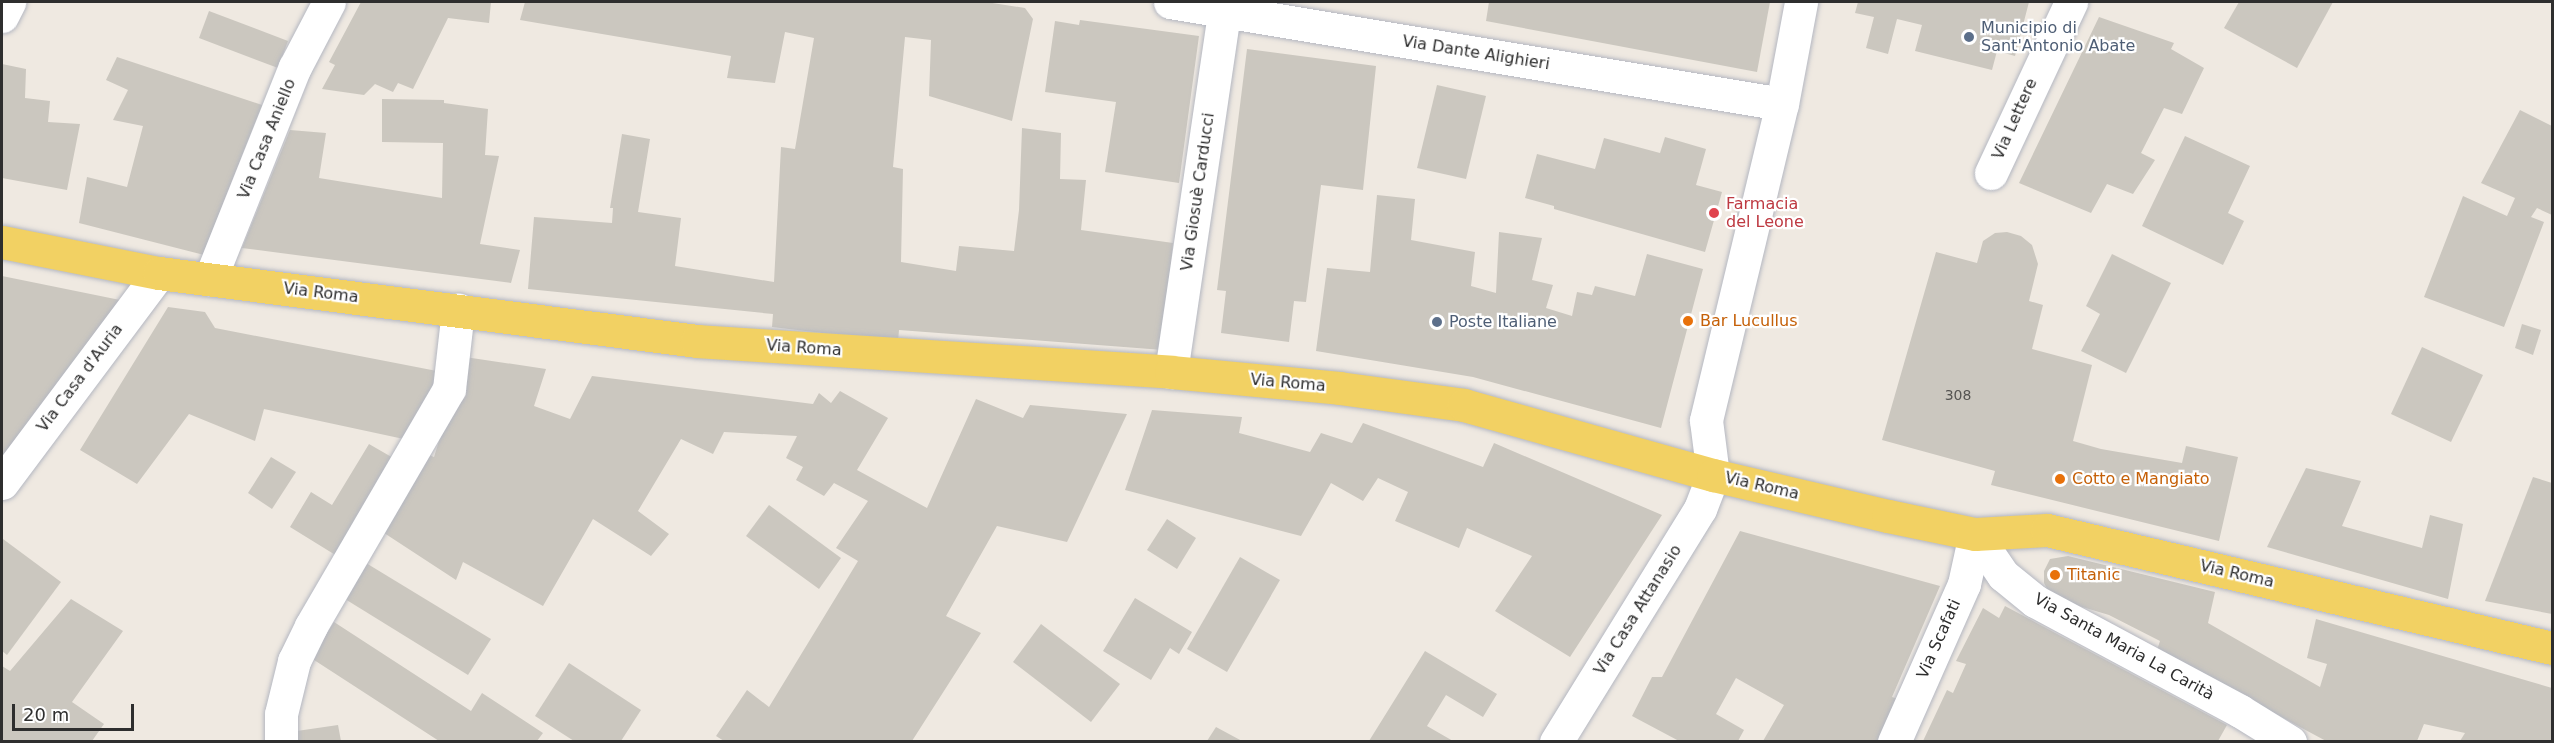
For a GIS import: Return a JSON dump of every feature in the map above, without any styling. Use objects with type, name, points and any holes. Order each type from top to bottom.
[{"type":"main road","name":"Via Roma","points":[[2,242],[159,273],[697,340],[1171,372],[1339,388],[1464,405],[1713,475],[1975,534],[2047,530],[2553,648]]},
{"type":"street","points":[[2,16],[9,2]]},
{"type":"street","name":"Via Casa Aniello","points":[[210,279],[295,68],[329,2]]},
{"type":"street","name":"Via Dante Alighieri","points":[[1170,2],[1782,104]]},
{"type":"street","points":[[1713,475],[1706,420],[1782,104],[1801,2]]},
{"type":"street","name":"Via Lettere","points":[[1991,173],[2071,2]]},
{"type":"street","name":"Via Giosuè Carducci","points":[[1171,372],[1224,11]]},
{"type":"street","name":"Via Casa d'Auria","points":[[2,483],[159,273]]},
{"type":"street","points":[[281,741],[281,714],[294,661],[311,626],[449,390],[458,310]]},
{"type":"street","name":"Via Casa Attanasio","points":[[1556,741],[1700,510],[1713,475]]},
{"type":"street","name":"Via Scafati","points":[[1894,741],[1964,584],[1975,534]]},
{"type":"street","name":"Via Santa Maria La Carità","points":[[1975,534],[2003,575],[2035,601],[2240,711],[2290,741]]},
{"type":"building","points":[[361,2],[491,2],[489,23],[448,18],[413,89],[398,83],[393,92],[375,84],[364,95],[322,89],[335,65],[329,62]]},
{"type":"building","points":[[525,2],[986,2],[1025,8],[1033,19],[1012,121],[929,96],[931,40],[905,37],[893,167],[903,169],[901,262],[956,271],[959,246],[1014,251],[1019,210],[1022,128],[1061,133],[1060,179],[1086,180],[1081,230],[1173,243],[1163,350],[899,330],[898,342],[772,327],[773,314],[528,289],[534,217],[612,223],[613,208],[610,208],[622,134],[650,139],[638,212],[681,218],[675,266],[774,282],[781,147],[795,149],[814,38],[785,32],[775,83],[727,78],[731,56],[520,20]]},
{"type":"building","points":[[1489,2],[1770,2],[1757,72],[1486,21]]},
{"type":"building","name":"Municipio di Sant'Antonio Abate","points":[[1858,2],[2029,2],[2015,56],[1997,51],[1992,70],[1915,51],[1922,25],[1897,19],[1888,54],[1866,48],[1874,17],[1855,13]]},
{"type":"building","points":[[2239,2],[2333,2],[2297,68],[2224,28]]},
{"type":"building","points":[[209,11],[288,41],[278,68],[199,38]]},
{"type":"building","points":[[2099,17],[2174,43],[2171,49],[2204,68],[2182,114],[2164,108],[2141,153],[2155,160],[2133,194],[2107,184],[2091,213],[2019,183]]},
{"type":"building","points":[[1080,20],[1199,36],[1179,183],[1105,172],[1116,102],[1045,92],[1055,21],[1079,25]]},
{"type":"building","points":[[1247,49],[1376,66],[1363,190],[1321,185],[1306,302],[1294,301],[1289,342],[1221,333],[1226,291],[1217,290]]},
{"type":"building","points":[[117,57],[265,106],[208,256],[79,223],[87,177],[127,187],[143,126],[113,120],[128,90],[106,80]]},
{"type":"building","points":[[2,64],[26,69],[25,98],[50,101],[48,122],[80,124],[67,190],[2,178]]},
{"type":"building","points":[[1437,85],[1486,96],[1466,179],[1417,168]]},
{"type":"building","points":[[382,99],[444,100],[444,103],[488,109],[485,155],[499,156],[480,244],[520,250],[511,283],[242,248],[290,130],[326,133],[319,178],[442,198],[443,143],[382,142]]},
{"type":"building","points":[[2520,110],[2552,126],[2552,215],[2537,208],[2531,217],[2544,222],[2504,327],[2424,297],[2463,196],[2507,216],[2515,198],[2481,183]]},
{"type":"building","points":[[2185,136],[2250,166],[2228,213],[2244,221],[2223,265],[2142,226]]},
{"type":"building","points":[[1665,137],[1706,149],[1696,185],[1722,192],[1705,252],[1554,209],[1554,206],[1525,198],[1537,154],[1595,169],[1604,138],[1660,153]]},
{"type":"building","points":[[1377,195],[1415,199],[1411,240],[1475,252],[1471,286],[1496,293],[1499,232],[1542,238],[1532,280],[1553,285],[1546,308],[1572,316],[1577,292],[1592,295],[1595,286],[1635,296],[1647,254],[1703,269],[1661,428],[1473,377],[1316,351],[1327,268],[1370,272]]},
{"type":"building","points":[[2007,232],[2021,236],[2032,245],[2038,264],[2029,301],[2043,305],[2032,349],[2092,365],[2073,441],[2101,449],[2182,463],[2186,446],[2238,457],[2219,541],[1991,485],[1995,471],[1882,440],[1936,252],[1977,263],[1983,241],[1995,233]]},
{"type":"building","points":[[2112,254],[2171,283],[2126,373],[2081,351],[2100,314],[2086,306]]},
{"type":"building","points":[[2,276],[120,300],[2,457]]},
{"type":"building","points":[[168,307],[205,312],[215,328],[442,372],[413,441],[264,409],[255,441],[189,414],[137,484],[80,450]]},
{"type":"building","points":[[2522,324],[2541,330],[2533,355],[2515,348]]},
{"type":"building","points":[[2422,347],[2483,375],[2451,442],[2391,414]]},
{"type":"building","points":[[465,357],[546,369],[534,406],[570,419],[592,376],[813,404],[819,393],[831,403],[840,391],[888,418],[857,470],[927,508],[976,399],[1023,418],[1030,405],[1127,414],[1067,542],[997,526],[946,616],[981,633],[912,741],[724,741],[716,736],[747,690],[769,707],[858,561],[836,548],[868,501],[834,483],[824,496],[796,480],[803,467],[786,458],[797,436],[724,432],[713,454],[681,439],[638,511],[669,534],[651,556],[593,519],[543,606],[463,562],[456,580],[378,529],[424,453],[434,457]]},
{"type":"building","points":[[1152,410],[1242,417],[1239,433],[1310,452],[1321,433],[1352,443],[1363,423],[1483,467],[1494,443],[1662,515],[1570,657],[1495,611],[1532,556],[1467,528],[1459,548],[1395,521],[1408,492],[1378,478],[1363,501],[1331,483],[1301,536],[1125,490]]},
{"type":"building","points":[[369,444],[395,459],[337,556],[290,527],[311,492],[332,505]]},
{"type":"building","points":[[271,457],[296,472],[272,509],[248,493]]},
{"type":"building","points":[[2306,468],[2361,481],[2342,526],[2422,548],[2430,515],[2463,524],[2448,599],[2267,547]]},
{"type":"building","points":[[2533,477],[2552,483],[2552,614],[2485,601]]},
{"type":"building","points":[[769,505],[841,558],[819,589],[746,536]]},
{"type":"building","points":[[1167,519],[1196,538],[1177,569],[1147,550]]},
{"type":"building","points":[[1740,531],[1940,586],[1892,697],[1901,700],[1877,741],[1763,741],[1784,705],[1736,678],[1716,714],[1744,730],[1738,741],[1679,741],[1632,716],[1652,677],[1662,677]]},
{"type":"building","points":[[3,539],[61,582],[7,655],[2,651]]},
{"type":"building","points":[[2068,556],[2215,592],[2208,623],[2320,687],[2327,664],[2307,658],[2316,619],[2552,688],[2552,741],[2460,741],[2465,733],[2424,724],[2417,741],[2326,741],[2157,650],[2160,641],[2109,615],[2052,598],[2044,583],[2044,571],[2050,559]]},
{"type":"building","points":[[1240,557],[1280,580],[1227,672],[1187,649]]},
{"type":"building","points":[[366,563],[491,639],[468,675],[345,599]]},
{"type":"building","points":[[1135,598],[1192,632],[1179,654],[1170,648],[1151,680],[1103,651]]},
{"type":"building","points":[[71,599],[123,631],[72,702],[104,724],[92,741],[2,741],[2,666],[10,671]]},
{"type":"building","points":[[2005,606],[2227,725],[2218,741],[1923,741],[1947,690],[1953,693],[1966,664],[1956,661],[1983,608],[1999,618]]},
{"type":"building","points":[[334,622],[471,711],[482,693],[543,733],[537,741],[439,741],[311,658]]},
{"type":"building","points":[[1041,624],[1120,684],[1091,722],[1013,662]]},
{"type":"building","points":[[1425,651],[1497,694],[1483,717],[1446,695],[1427,726],[1453,741],[1369,741]]},
{"type":"building","points":[[569,663],[641,710],[621,741],[574,741],[535,716]]},
{"type":"building","points":[[338,725],[341,741],[291,741],[290,732]]},
{"type":"building","points":[[1216,727],[1242,741],[1207,741]]},
{"type":"place","name":"Municipio di Sant'Antonio Abate","points":[[1969,37]]},
{"type":"place","name":"Farmacia del Leone","points":[[1714,213]]},
{"type":"place","name":"Bar Lucullus","points":[[1688,321]]},
{"type":"place","name":"Poste Italiane","points":[[1437,322]]},
{"type":"place","name":"Cotto e Mangiato","points":[[2060,479]]},
{"type":"place","name":"Titanic","points":[[2055,575]]}]
